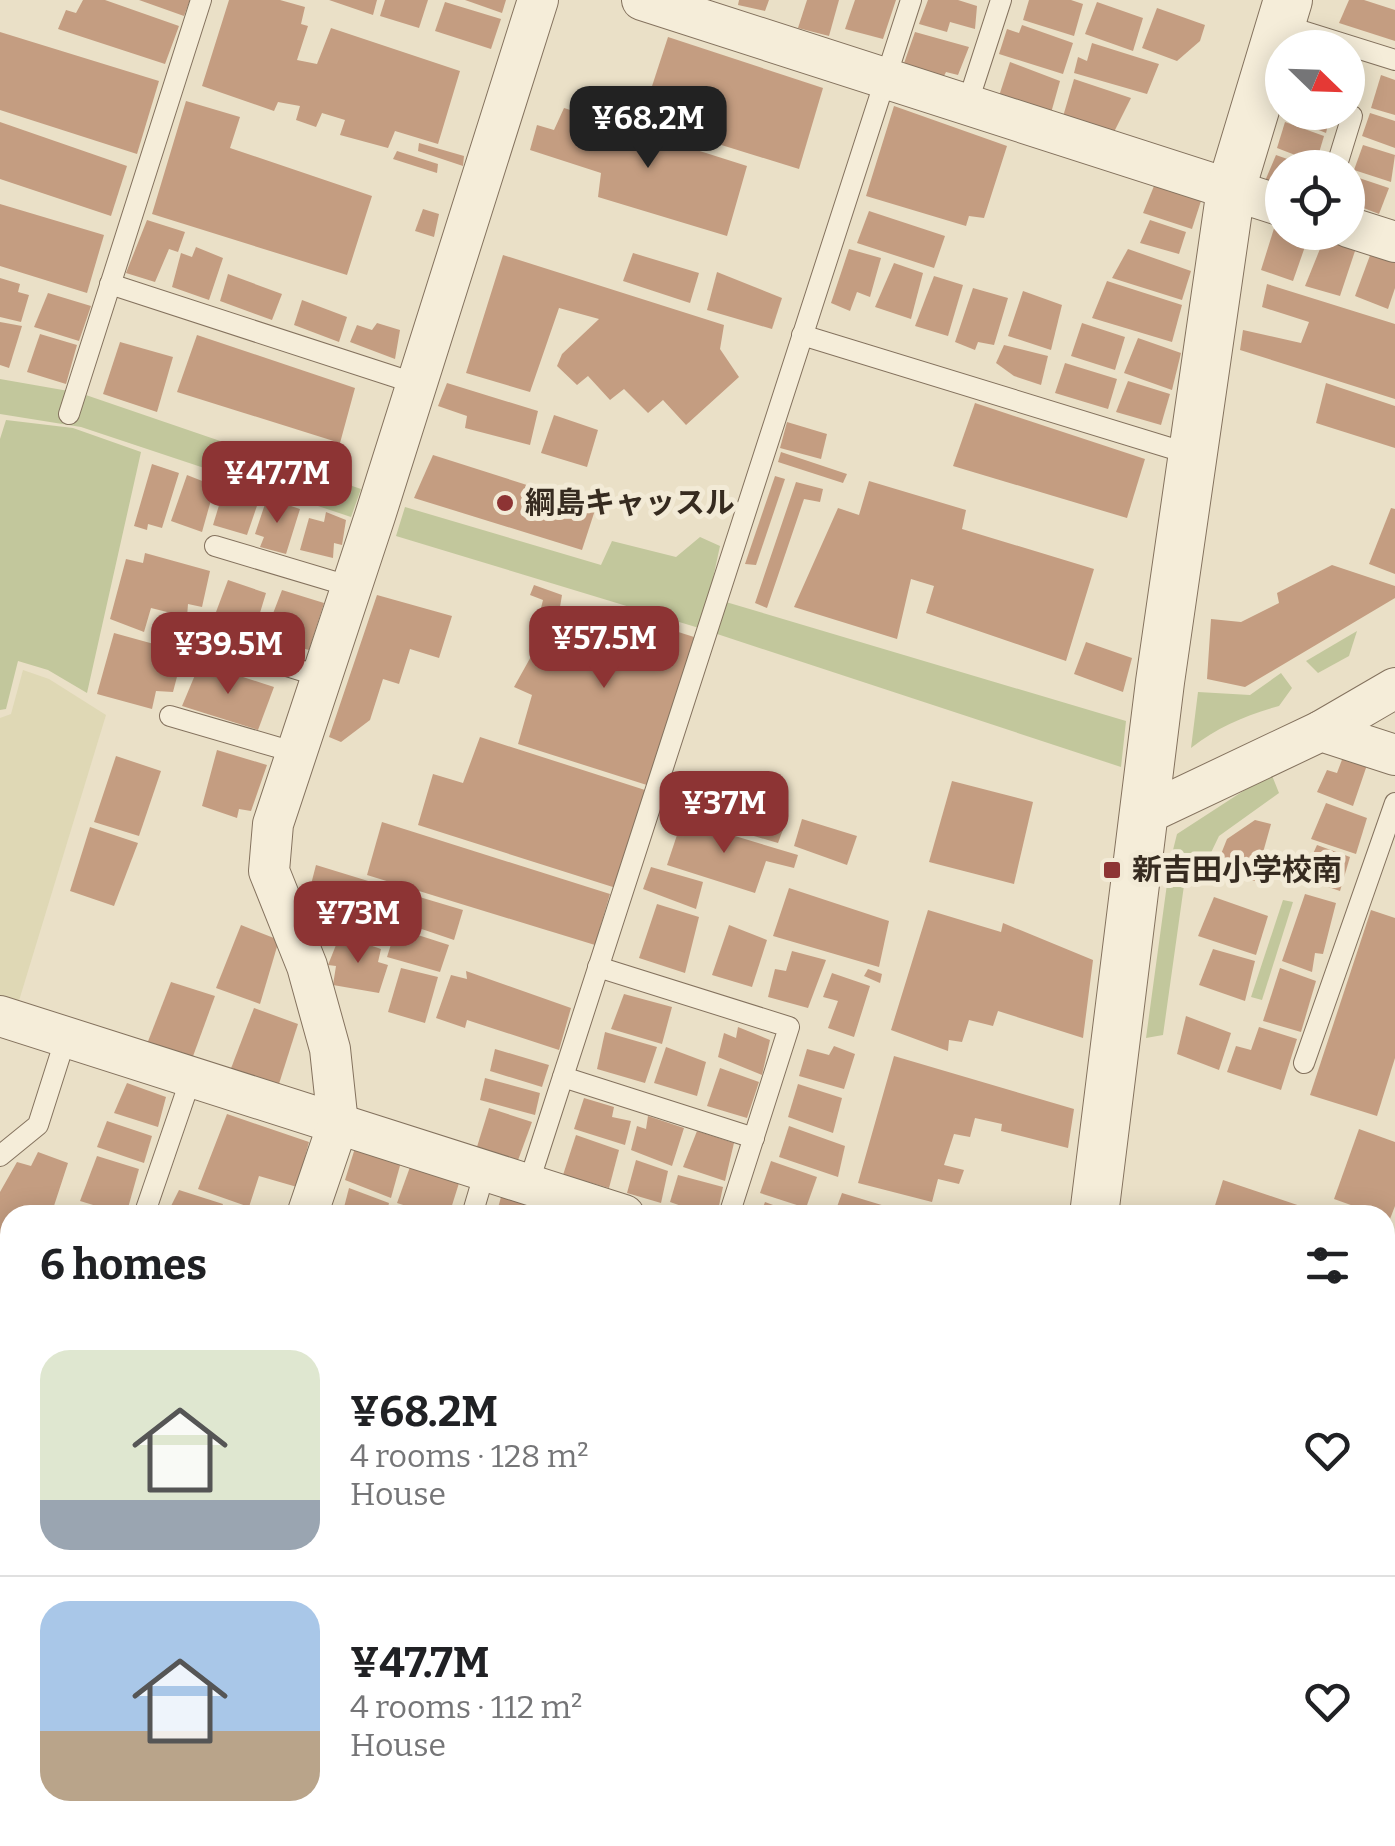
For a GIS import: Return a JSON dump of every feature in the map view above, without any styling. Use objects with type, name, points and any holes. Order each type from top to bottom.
[{"type":"street","points":[[310,1205],[338,1124],[330,1049],[307,966],[268,871],[273,824],[538,0]]},
{"type":"street","points":[[642,0],[1265,201]]},
{"type":"street","points":[[1095,1205],[1160,682],[1231,190],[1284,12]]},
{"type":"street","points":[[1365,232],[1395,242]]},
{"type":"street","points":[[1146,814],[1321,731],[1395,688]]},
{"type":"street","points":[[1321,731],[1395,754]]},
{"type":"street","points":[[0,1016],[593,1205]]},
{"type":"lane","points":[[69,414],[201,0]]},
{"type":"lane","points":[[528,1184],[910,0]]},
{"type":"lane","points":[[967,104],[1001,0]]},
{"type":"lane","points":[[1284,12],[1395,60]]},
{"type":"lane","points":[[110,284],[417,384]]},
{"type":"lane","points":[[802,335],[1192,455]]},
{"type":"lane","points":[[215,546],[352,587]]},
{"type":"lane","points":[[201,638],[322,677]]},
{"type":"lane","points":[[170,716],[297,753]]},
{"type":"lane","points":[[1304,1064],[1395,803]]},
{"type":"lane","points":[[598,967],[788,1027],[732,1205]]},
{"type":"lane","points":[[0,1156],[38,1124],[66,1037]]},
{"type":"lane","points":[[147,1205],[191,1078]]},
{"type":"lane","points":[[563,1078],[754,1138]]},
{"type":"lane","points":[[475,1205],[485,1171]]},
{"type":"shaded area","points":[[23,670],[49,679],[106,715],[18,1004],[0,999],[0,718],[11,714]]},
{"type":"green space","points":[[0,379],[80,393],[361,489],[351,517],[81,427],[0,414]]},
{"type":"green space","points":[[6,420],[73,428],[141,452],[87,693],[48,670],[18,661],[6,709],[0,710],[0,439]]},
{"type":"green space","points":[[405,507],[601,565],[612,541],[676,557],[700,537],[720,546],[709,597],[1126,721],[1121,767],[699,628],[396,536]]},
{"type":"green space","points":[[1357,631],[1349,656],[1318,673],[1306,661]]},
{"type":"green space","points":[[1281,673],[1292,688],[1279,706],[1233,722],[1191,748],[1198,692],[1250,695]]},
{"type":"green space","points":[[1271,773],[1279,793],[1219,836],[1206,863],[1187,864],[1163,1035],[1146,1038],[1177,834]]},
{"type":"green space","points":[[1283,900],[1293,902],[1262,1000],[1251,997]]},
{"type":"building","points":[[83,0],[105,0],[179,26],[165,64],[58,29],[66,10],[76,13]]},
{"type":"building","points":[[139,0],[190,0],[184,16]]},
{"type":"building","points":[[229,0],[280,0],[305,7],[301,24],[308,26],[297,60],[317,64],[331,28],[460,71],[438,144],[395,131],[388,148],[340,135],[345,120],[322,113],[316,127],[296,120],[300,106],[278,102],[274,111],[202,86]]},
{"type":"building","points":[[329,0],[377,0],[373,15]]},
{"type":"building","points":[[385,0],[428,0],[419,28],[380,16]]},
{"type":"building","points":[[465,0],[506,0],[502,13]]},
{"type":"building","points":[[739,0],[769,0],[765,11],[738,5]]},
{"type":"building","points":[[807,0],[839,0],[829,36],[798,28]]},
{"type":"building","points":[[855,0],[896,0],[883,39],[845,29]]},
{"type":"building","points":[[928,0],[958,0],[977,6],[975,29],[950,22],[947,32],[919,24]]},
{"type":"building","points":[[1029,0],[1071,0],[1083,4],[1074,36],[1023,20]]},
{"type":"building","points":[[1349,0],[1364,0],[1395,10],[1395,41],[1365,30],[1339,23]]},
{"type":"building","points":[[445,2],[501,19],[491,49],[435,31]]},
{"type":"building","points":[[1097,2],[1143,18],[1133,51],[1085,34]]},
{"type":"building","points":[[1157,8],[1205,25],[1200,41],[1177,61],[1142,48]]},
{"type":"building","points":[[1022,25],[1073,43],[1063,74],[999,54],[1007,29],[1019,33]]},
{"type":"building","points":[[0,32],[159,81],[137,154],[0,110]]},
{"type":"building","points":[[915,32],[969,47],[958,75],[946,72],[942,80],[902,69]]},
{"type":"building","points":[[668,37],[823,88],[799,169],[641,120]]},
{"type":"building","points":[[1092,43],[1159,64],[1147,94],[1074,73],[1078,57],[1087,61]]},
{"type":"building","points":[[1010,62],[1060,81],[1051,113],[999,96]]},
{"type":"building","points":[[1381,75],[1395,80],[1395,115],[1371,108]]},
{"type":"building","points":[[1074,79],[1131,98],[1113,134],[1062,120]]},
{"type":"building","points":[[186,101],[240,117],[230,148],[372,196],[347,275],[152,214]]},
{"type":"building","points":[[894,106],[1007,146],[984,218],[969,216],[966,226],[866,196]]},
{"type":"building","points":[[564,108],[747,166],[727,236],[598,197],[601,173],[530,150],[537,125],[554,130]]},
{"type":"building","points":[[1370,113],[1395,121],[1395,148],[1362,136]]},
{"type":"building","points":[[0,122],[127,166],[111,216],[0,179]]},
{"type":"building","points":[[1283,130],[1307,130],[1324,136],[1320,150],[1277,148]]},
{"type":"building","points":[[419,143],[464,156],[463,166],[418,151]]},
{"type":"building","points":[[1363,145],[1395,155],[1391,182],[1365,174],[1365,150],[1361,150]]},
{"type":"building","points":[[397,151],[438,164],[437,173],[393,159]]},
{"type":"building","points":[[1365,180],[1389,188],[1379,214],[1365,209]]},
{"type":"building","points":[[1154,186],[1201,201],[1192,229],[1143,213]]},
{"type":"building","points":[[0,204],[104,235],[87,293],[0,266]]},
{"type":"building","points":[[423,209],[439,214],[434,237],[415,231]]},
{"type":"building","points":[[869,211],[945,236],[934,268],[857,243]]},
{"type":"building","points":[[147,220],[185,232],[178,252],[169,249],[155,282],[126,273]]},
{"type":"building","points":[[1150,220],[1186,232],[1179,254],[1140,243]]},
{"type":"building","points":[[196,247],[223,258],[209,300],[172,287],[181,253],[192,257]]},
{"type":"building","points":[[849,249],[881,258],[870,297],[857,292],[850,311],[831,303]]},
{"type":"building","points":[[1128,249],[1191,271],[1182,300],[1112,278]]},
{"type":"building","points":[[1267,250],[1304,250],[1293,281],[1261,270]]},
{"type":"building","points":[[1320,250],[1355,251],[1340,296],[1305,286]]},
{"type":"building","points":[[1372,250],[1395,258],[1395,288],[1388,309],[1355,296]]},
{"type":"building","points":[[633,253],[699,273],[690,303],[623,281]]},
{"type":"building","points":[[503,255],[724,325],[720,349],[739,377],[686,425],[663,400],[648,413],[624,389],[610,400],[588,376],[577,385],[557,366],[562,354],[599,319],[559,308],[530,392],[466,373]]},
{"type":"building","points":[[894,263],[923,273],[911,319],[875,307]]},
{"type":"building","points":[[717,272],[782,298],[772,329],[707,310]]},
{"type":"building","points":[[228,274],[282,294],[272,320],[220,301]]},
{"type":"building","points":[[934,276],[963,285],[948,336],[915,326]]},
{"type":"building","points":[[0,278],[20,284],[18,292],[29,295],[21,322],[0,317]]},
{"type":"building","points":[[1107,281],[1182,305],[1172,342],[1092,318]]},
{"type":"building","points":[[1267,284],[1395,324],[1395,399],[1240,350],[1243,330],[1301,343],[1309,322],[1262,307]]},
{"type":"building","points":[[973,288],[1008,298],[994,345],[978,342],[975,350],[955,342]]},
{"type":"building","points":[[1023,291],[1062,305],[1051,350],[1008,336]]},
{"type":"building","points":[[48,293],[91,306],[79,341],[34,327]]},
{"type":"building","points":[[302,300],[347,317],[339,342],[294,325]]},
{"type":"building","points":[[0,322],[22,326],[9,368],[0,365]]},
{"type":"building","points":[[377,323],[400,330],[395,359],[350,342],[357,325],[372,330]]},
{"type":"building","points":[[1082,323],[1125,337],[1115,370],[1071,356]]},
{"type":"building","points":[[40,334],[77,345],[66,384],[27,372]]},
{"type":"building","points":[[197,335],[355,388],[340,443],[177,392]]},
{"type":"building","points":[[1138,338],[1181,353],[1172,390],[1124,373]]},
{"type":"building","points":[[120,342],[173,357],[157,412],[103,394]]},
{"type":"building","points":[[1004,345],[1048,356],[1041,385],[1014,376],[996,363]]},
{"type":"building","points":[[1065,363],[1117,379],[1108,409],[1055,393]]},
{"type":"building","points":[[1128,381],[1170,394],[1161,425],[1116,412]]},
{"type":"building","points":[[447,383],[538,411],[530,445],[465,428],[467,416],[438,406]]},
{"type":"building","points":[[1326,383],[1395,406],[1395,448],[1316,423]]},
{"type":"building","points":[[975,403],[1145,459],[1127,518],[953,466]]},
{"type":"building","points":[[554,415],[598,430],[587,467],[541,453]]},
{"type":"building","points":[[787,422],[827,434],[821,459],[780,448]]},
{"type":"building","points":[[781,452],[847,474],[843,483],[778,462]]},
{"type":"building","name":"綱島キャッスル","points":[[433,455],[596,507],[582,550],[414,498]]},
{"type":"building","points":[[152,464],[179,473],[162,528],[148,524],[147,530],[134,526]]},
{"type":"building","points":[[187,475],[215,486],[202,532],[171,521]]},
{"type":"building","points":[[775,476],[785,479],[756,565],[745,564]]},
{"type":"building","points":[[869,481],[966,510],[962,529],[1094,569],[1066,661],[926,613],[934,586],[911,579],[897,639],[794,607],[838,508],[859,515]]},
{"type":"building","points":[[796,482],[823,489],[820,502],[804,499],[767,608],[755,603]]},
{"type":"building","points":[[224,489],[259,500],[247,535],[213,525]]},
{"type":"building","points":[[267,498],[300,509],[286,554],[260,547],[264,537],[255,534]]},
{"type":"building","points":[[1391,508],[1395,509],[1395,574],[1369,564]]},
{"type":"building","points":[[326,512],[346,520],[342,545],[334,543],[333,558],[300,550],[309,518],[324,522]]},
{"type":"building","points":[[145,553],[210,571],[202,607],[188,604],[187,617],[151,608],[144,632],[110,619],[126,559],[143,563]]},
{"type":"building","points":[[1332,565],[1395,586],[1395,598],[1245,687],[1207,679],[1211,619],[1241,622],[1279,603],[1277,593]]},
{"type":"building","points":[[228,580],[266,593],[256,626],[247,624],[244,634],[222,627],[224,616],[216,612]]},
{"type":"building","points":[[534,585],[562,595],[560,607],[594,620],[600,607],[694,637],[650,786],[518,744],[532,695],[514,687],[533,653],[576,668],[583,643],[536,628],[543,600],[530,595]]},
{"type":"building","points":[[282,590],[324,603],[309,650],[276,641],[281,629],[269,624]]},
{"type":"building","points":[[377,595],[452,616],[439,658],[410,649],[399,684],[383,679],[370,720],[341,742],[329,737]]},
{"type":"building","points":[[114,633],[172,649],[164,671],[178,673],[173,692],[156,691],[152,709],[97,694]]},
{"type":"building","points":[[1086,642],[1132,658],[1123,692],[1074,674]]},
{"type":"building","points":[[200,663],[274,687],[258,730],[182,706]]},
{"type":"building","points":[[480,737],[645,790],[616,888],[418,825],[433,774],[463,783]]},
{"type":"building","points":[[217,750],[267,765],[251,811],[239,809],[237,818],[202,806]]},
{"type":"building","points":[[116,756],[161,771],[139,836],[94,822]]},
{"type":"building","points":[[1343,757],[1367,765],[1353,806],[1317,792],[1327,770],[1337,773]]},
{"type":"building","points":[[952,781],[1033,802],[1014,884],[929,862]]},
{"type":"building","points":[[683,784],[736,799],[728,826],[673,809]]},
{"type":"building","points":[[748,802],[788,816],[778,843],[737,831]]},
{"type":"building","points":[[1326,803],[1367,818],[1356,854],[1311,839]]},
{"type":"building","points":[[802,819],[857,836],[847,865],[794,846]]},
{"type":"building","points":[[682,820],[798,855],[794,868],[766,861],[755,893],[667,865]]},
{"type":"building","points":[[1255,820],[1271,824],[1255,881],[1215,869],[1227,839]]},
{"type":"building","points":[[382,822],[610,894],[595,945],[367,875]]},
{"type":"building","points":[[90,827],[138,843],[114,906],[70,891]]},
{"type":"building","points":[[1317,845],[1350,857],[1340,891],[1302,878]]},
{"type":"building","points":[[316,865],[391,888],[385,905],[363,901],[360,912],[308,896]]},
{"type":"building","points":[[651,867],[703,882],[696,909],[643,889]]},
{"type":"building","points":[[789,888],[889,921],[879,967],[773,936]]},
{"type":"building","points":[[406,893],[463,910],[454,940],[398,921]]},
{"type":"building","points":[[1305,894],[1336,903],[1323,954],[1315,953],[1312,972],[1282,961]]},
{"type":"building","points":[[1214,897],[1268,916],[1256,955],[1198,936]]},
{"type":"building","points":[[657,904],[699,917],[685,973],[639,958]]},
{"type":"building","points":[[928,910],[1001,932],[1003,923],[1093,960],[1083,1038],[998,1011],[993,1026],[969,1020],[962,1042],[949,1040],[948,1051],[891,1030]]},
{"type":"building","points":[[1371,910],[1395,918],[1395,1058],[1377,1116],[1310,1095]]},
{"type":"building","points":[[241,925],[279,940],[260,1004],[216,988]]},
{"type":"building","points":[[729,925],[767,940],[752,987],[712,975]]},
{"type":"building","points":[[396,928],[449,945],[440,972],[387,957]]},
{"type":"building","points":[[340,935],[381,949],[378,962],[388,965],[379,993],[333,985],[336,966],[328,965]]},
{"type":"building","points":[[1213,949],[1255,961],[1245,1001],[1199,985]]},
{"type":"building","points":[[792,951],[826,960],[808,1008],[768,997],[775,969],[786,971]]},
{"type":"building","points":[[401,968],[438,977],[425,1023],[388,1012]]},
{"type":"building","points":[[1280,968],[1316,981],[1301,1032],[1263,1021]]},
{"type":"building","points":[[868,969],[882,974],[880,983],[864,976]]},
{"type":"building","points":[[466,971],[571,1008],[559,1050],[467,1020],[465,1028],[436,1018],[451,975],[467,979]]},
{"type":"building","points":[[832,973],[870,986],[854,1037],[828,1028],[838,1001],[823,997]]},
{"type":"building","points":[[171,982],[215,996],[192,1059],[147,1044]]},
{"type":"building","points":[[624,994],[672,1007],[662,1044],[611,1029]]},
{"type":"building","points":[[254,1008],[298,1024],[278,1087],[230,1071]]},
{"type":"building","points":[[1186,1016],[1231,1033],[1219,1070],[1177,1054]]},
{"type":"building","points":[[738,1027],[770,1040],[762,1075],[718,1057],[724,1033],[736,1038]]},
{"type":"building","points":[[1259,1027],[1297,1039],[1281,1090],[1227,1072],[1236,1046],[1251,1050]]},
{"type":"building","points":[[605,1032],[657,1047],[645,1083],[597,1069]]},
{"type":"building","points":[[834,1046],[855,1054],[844,1089],[799,1076],[807,1049],[829,1055]]},
{"type":"building","points":[[666,1047],[706,1062],[697,1096],[654,1083]]},
{"type":"building","points":[[495,1049],[549,1065],[542,1087],[490,1071]]},
{"type":"building","points":[[894,1056],[1074,1109],[1068,1148],[1001,1131],[1002,1124],[975,1118],[970,1137],[954,1134],[944,1165],[964,1170],[959,1184],[938,1179],[932,1202],[858,1183]]},
{"type":"building","points":[[720,1068],[759,1082],[747,1118],[707,1106]]},
{"type":"building","points":[[485,1078],[540,1093],[535,1115],[480,1100]]},
{"type":"building","points":[[127,1083],[166,1097],[158,1127],[114,1113]]},
{"type":"building","points":[[798,1084],[842,1098],[833,1133],[788,1117]]},
{"type":"building","points":[[584,1098],[614,1107],[612,1117],[631,1121],[625,1145],[574,1129]]},
{"type":"building","points":[[489,1108],[532,1122],[517,1163],[476,1150]]},
{"type":"building","points":[[227,1114],[309,1142],[297,1187],[259,1176],[250,1205],[198,1189]]},
{"type":"building","points":[[648,1116],[684,1128],[672,1166],[631,1150],[637,1126],[646,1129]]},
{"type":"building","points":[[107,1121],[152,1136],[144,1163],[97,1147]]},
{"type":"building","points":[[789,1126],[845,1146],[838,1177],[779,1157]]},
{"type":"building","points":[[1359,1129],[1395,1142],[1395,1205],[1351,1205],[1334,1199]]},
{"type":"building","points":[[697,1131],[734,1143],[725,1181],[683,1167]]},
{"type":"building","points":[[576,1135],[619,1150],[609,1188],[563,1175]]},
{"type":"building","points":[[355,1148],[401,1162],[391,1198],[345,1180]]},
{"type":"building","points":[[38,1152],[68,1163],[54,1205],[0,1205],[0,1192],[17,1162],[31,1166]]},
{"type":"building","points":[[97,1156],[139,1169],[129,1205],[80,1201]]},
{"type":"building","points":[[636,1160],[668,1171],[661,1203],[627,1193]]},
{"type":"building","points":[[771,1161],[817,1177],[807,1205],[760,1193]]},
{"type":"building","points":[[410,1167],[459,1183],[452,1205],[397,1203]]},
{"type":"building","points":[[678,1175],[723,1187],[719,1205],[670,1202]]},
{"type":"building","points":[[1223,1180],[1297,1205],[1215,1205]]},
{"type":"building","points":[[349,1188],[389,1203],[388,1205],[345,1205]]},
{"type":"building","points":[[179,1190],[223,1204],[223,1205],[172,1205]]},
{"type":"building","points":[[842,1193],[882,1205],[838,1205]]},
{"type":"building","points":[[501,1197],[528,1205],[499,1205]]},
{"type":"place","name":"綱島キャッスル","points":[[505,503]]},
{"type":"place","name":"新吉田小学校南","points":[[1112,870]]}]
